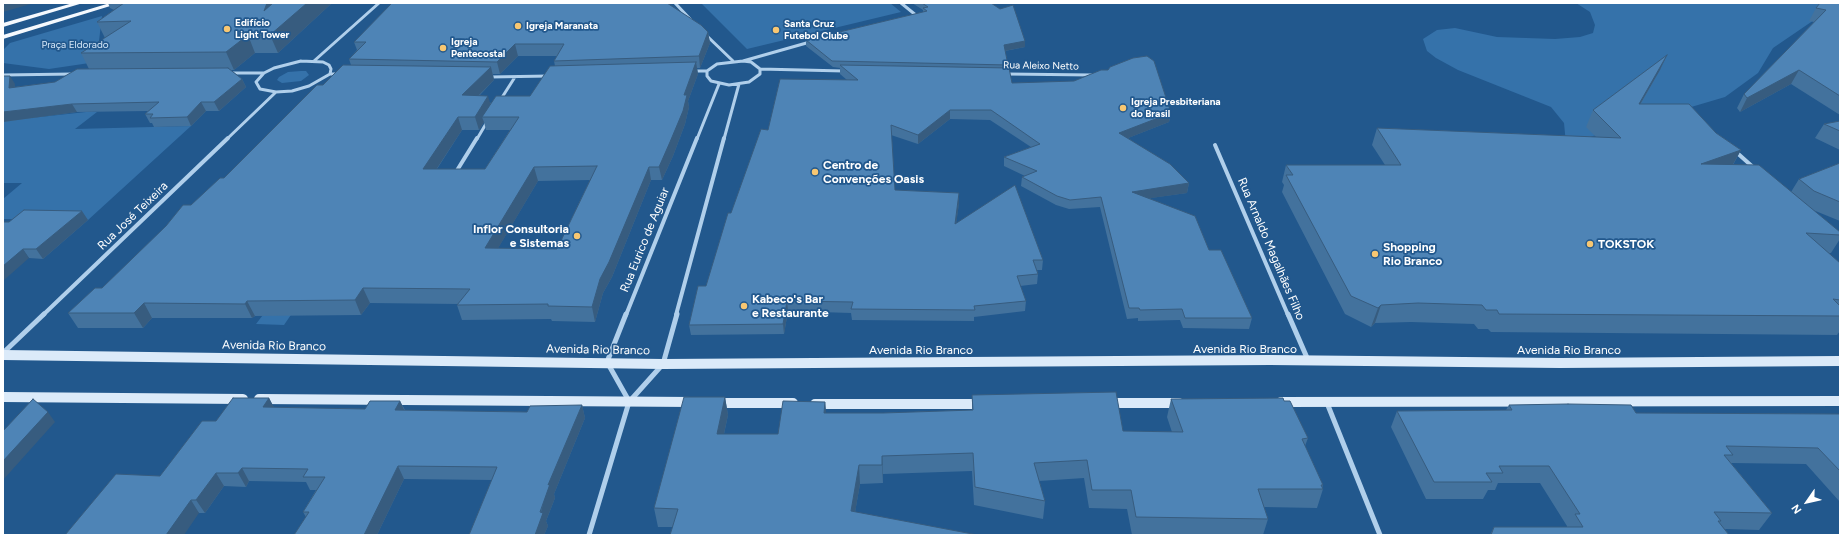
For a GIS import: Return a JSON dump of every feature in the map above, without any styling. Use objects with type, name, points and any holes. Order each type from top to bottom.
[{"type":"main road","points":[[5,25],[80,3]]},
{"type":"main road","points":[[3,37],[116,3]]},
{"type":"street","points":[[314,61],[379,3]]},
{"type":"street","points":[[675,3],[697,26]]},
{"type":"street","points":[[901,3],[918,16],[910,18]]},
{"type":"street","points":[[702,32],[733,61]]},
{"type":"street","points":[[743,61],[812,42]]},
{"type":"street","points":[[224,73],[264,73],[287,64],[314,61],[329,65],[331,69],[330,74]]},
{"type":"street","points":[[692,72],[707,71],[717,64],[733,61],[751,62],[760,69],[847,71]]},
{"type":"street","points":[[707,71],[706,76],[711,81],[720,84],[739,84],[756,78],[760,74],[760,69]]},
{"type":"street","points":[[264,73],[256,82],[260,89],[276,92],[292,91],[309,86],[322,80],[330,74],[345,74]]},
{"type":"street","points":[[3,74],[75,74]]},
{"type":"street","name":"Rua Aleixo Netto","points":[[1004,74],[1098,75]]},
{"type":"street","points":[[484,76],[554,76]]},
{"type":"street","points":[[499,103],[515,77]]},
{"type":"street","name":"Rua Eurico de Aguiar","points":[[607,362],[720,84]]},
{"type":"street","points":[[589,535],[629,402],[664,364],[739,84]]},
{"type":"street","name":"Rua José Teixeira","points":[[3,354],[276,92]]},
{"type":"street","points":[[455,174],[491,116]]},
{"type":"street","name":"Rua Arnaldo Magalhães Filho","points":[[1215,145],[1308,361]]},
{"type":"street","points":[[1733,149],[1757,170]]},
{"type":"street","name":"Avenida Rio Branco","points":[[3,354],[664,364],[1308,361],[1560,363],[1840,361]]},
{"type":"street","points":[[607,362],[629,402]]},
{"type":"street","points":[[3,397],[993,404]]},
{"type":"street","points":[[1271,402],[1840,401]]},
{"type":"street","points":[[1327,402],[1380,535]]},
{"type":"street","points":[[1096,404],[1191,403]]},
{"type":"green space","name":"Santa Cruz Futebol Clube","points":[[701,3],[890,3],[901,12],[747,49]]},
{"type":"green space","points":[[1576,3],[1839,3],[1773,48],[1758,73],[1725,97],[1566,144],[1564,123],[1551,107],[1458,70],[1436,58],[1427,51],[1423,39],[1437,30],[1455,28],[1497,37],[1555,39],[1580,37],[1593,33],[1595,25],[1590,12]]},
{"type":"green space","name":"Praça Eldorado","points":[[102,16],[99,41],[103,61],[49,69],[3,63],[3,50],[10,43]]},
{"type":"green space","points":[[306,71],[309,75],[301,81],[282,83],[277,80],[279,77],[288,72]]},
{"type":"green space","points":[[97,112],[75,129],[191,126],[88,220],[3,219],[3,199],[22,183],[3,183],[3,121]]},
{"type":"green space","points":[[282,290],[308,290],[284,325],[256,324]]},
{"type":"building","points":[[124,3],[267,3],[264,11],[273,3],[307,3],[270,35],[248,35],[226,52],[81,53],[131,21],[97,22]]},
{"type":"building","points":[[392,3],[667,3],[701,25],[708,32],[699,56],[554,61],[564,44],[515,44],[497,62],[349,59],[366,42],[354,42]]},
{"type":"building","points":[[922,3],[991,3],[1000,9],[1013,5],[1025,41],[1004,45],[1008,65],[832,61],[806,40],[927,11],[923,8],[928,7]]},
{"type":"building","points":[[1820,3],[1840,3],[1840,96],[1799,70],[1747,98],[1744,94],[1826,10],[1816,8]]},
{"type":"building","points":[[1667,55],[1639,104],[1689,104],[1716,133],[1741,150],[1701,164],[1759,165],[1840,232],[1840,235],[1806,233],[1840,263],[1840,300],[1833,299],[1840,306],[1840,316],[1499,314],[1497,310],[1486,310],[1482,305],[1418,303],[1381,305],[1378,308],[1351,296],[1286,175],[1293,175],[1286,165],[1401,165],[1377,128],[1621,138],[1593,110]]},
{"type":"building","points":[[1147,56],[1154,61],[1171,113],[1119,133],[1170,164],[1189,183],[1132,192],[1195,216],[1209,250],[1221,250],[1252,318],[1185,318],[1182,309],[1140,310],[1139,308],[1129,308],[1101,197],[1070,200],[1057,196],[1022,177],[1037,171],[1004,157],[1040,144],[991,110],[950,110],[918,135],[891,125],[895,190],[959,193],[955,224],[1015,185],[1043,260],[1033,260],[1038,274],[1017,276],[1026,301],[974,306],[975,310],[851,309],[853,302],[787,301],[783,324],[689,325],[698,286],[706,286],[728,213],[731,213],[761,129],[768,130],[780,79],[858,80],[840,65],[1009,68],[1012,83],[1074,81],[1101,70],[1108,70],[1110,67],[1133,58]]},
{"type":"building","points":[[696,62],[684,95],[687,95],[683,111],[670,142],[659,167],[649,167],[609,262],[600,279],[592,307],[548,306],[548,304],[457,305],[470,289],[363,288],[355,300],[247,301],[245,304],[144,303],[134,313],[68,313],[95,288],[102,288],[166,226],[183,205],[191,205],[220,178],[224,178],[317,85],[323,85],[343,65],[491,67],[462,95],[488,96],[475,117],[458,117],[423,169],[485,169],[519,117],[482,117],[496,96],[530,96],[550,66]],"holes":[[[597,166],[557,249],[485,248],[534,167]]]},
{"type":"building","points":[[228,68],[242,79],[214,102],[201,102],[187,117],[150,118],[153,114],[145,114],[159,102],[72,104],[3,112],[3,76],[10,76],[9,88],[55,82],[77,69]]},
{"type":"building","points":[[1840,121],[1840,131],[1824,124]]},
{"type":"building","points":[[1840,163],[1840,202],[1814,191],[1799,179]]},
{"type":"building","points":[[24,210],[82,211],[36,249],[23,249],[3,266],[3,222],[9,222]]},
{"type":"building","points":[[1116,392],[1123,431],[1183,432],[1171,399],[1283,398],[1284,401],[1290,401],[1308,438],[1302,439],[1323,485],[1321,485],[1323,489],[1258,489],[1268,519],[1136,517],[1131,490],[1092,490],[1087,460],[1034,463],[1045,501],[975,487],[973,453],[882,456],[882,465],[859,465],[851,511],[978,535],[670,535],[678,509],[654,508],[684,397],[725,397],[717,434],[778,434],[783,401],[825,402],[824,413],[883,413],[973,410],[972,395]]},
{"type":"building","points":[[233,398],[269,398],[263,407],[365,409],[370,401],[400,401],[395,410],[527,412],[530,406],[582,405],[548,485],[550,484],[540,512],[543,513],[535,535],[469,535],[497,467],[398,466],[364,535],[294,535],[309,512],[303,512],[325,477],[303,477],[308,469],[242,468],[238,473],[216,473],[196,500],[191,500],[166,535],[65,535],[116,474],[160,476],[202,421],[216,421]]},
{"type":"building","points":[[33,399],[48,412],[3,461],[3,431]]},
{"type":"building","points":[[1509,405],[1631,405],[1636,413],[1840,414],[1840,471],[1818,448],[1726,446],[1733,455],[1724,455],[1772,513],[1714,512],[1721,521],[1718,521],[1729,535],[1491,535],[1494,527],[1583,527],[1575,514],[1580,514],[1549,466],[1499,466],[1503,473],[1486,473],[1492,482],[1434,482],[1397,411],[1512,410]]},
{"type":"place","name":"Igreja Maranata","points":[[518,26]]},
{"type":"place","name":"Edifício Light Tower","points":[[227,29]]},
{"type":"place","name":"Santa Cruz Futebol Clube","points":[[776,30]]},
{"type":"place","name":"Igreja Pentecostal","points":[[443,48]]},
{"type":"place","name":"Igreja Presbiteriana do Brasil","points":[[1123,108]]},
{"type":"place","name":"Centro de Convenções Oasis","points":[[815,172]]},
{"type":"place","name":"Inflor Consultoria e Sistemas","points":[[577,236]]},
{"type":"place","name":"TOKSTOK","points":[[1590,244]]},
{"type":"place","name":"Shopping Rio Branco","points":[[1375,254]]},
{"type":"place","name":"Kabeco's Bar e Restaurante","points":[[744,306]]}]
